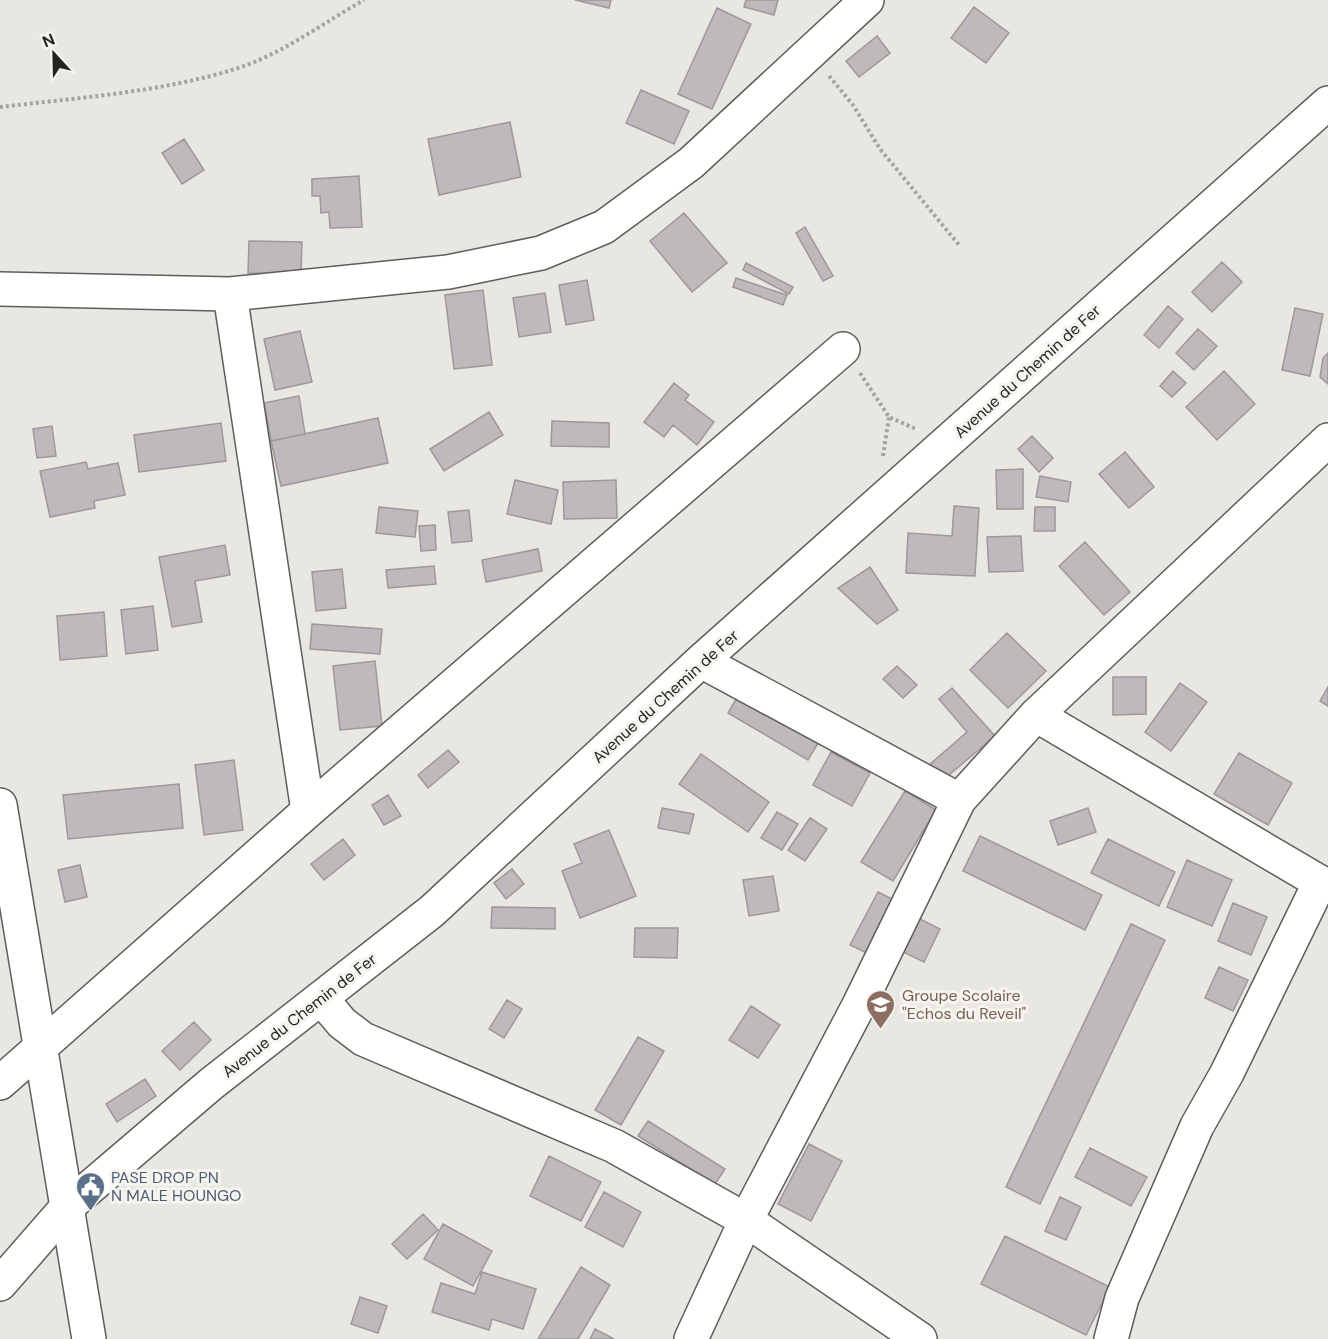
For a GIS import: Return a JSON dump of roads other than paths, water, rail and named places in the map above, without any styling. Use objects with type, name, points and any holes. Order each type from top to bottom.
[{"type":"street","points":[[0,289],[230,294],[448,272],[541,253],[604,227],[691,163],[805,57],[840,11],[867,0]]},
{"type":"street","name":"Avenue du Chemin de Fer","points":[[0,1284],[67,1207],[211,1084],[432,911],[701,661],[1328,103]]},
{"type":"street","points":[[230,294],[308,811]]},
{"type":"street","points":[[0,1083],[308,811],[843,349]]},
{"type":"street","points":[[691,1339],[746,1220],[859,1005],[958,800],[1036,715],[1328,440]]},
{"type":"street","points":[[701,661],[958,800]]},
{"type":"street","points":[[1036,715],[1324,884],[1227,1073],[1197,1126],[1122,1298],[1111,1339]]},
{"type":"street","points":[[0,805],[89,1339]]},
{"type":"street","points":[[321,998],[342,1023],[363,1039],[614,1146],[746,1220],[920,1339]]},
{"type":"place","name":"Groupe Scolaire \"Echos du Reveil\"","points":[[881,1030]]},
{"type":"place","name":"PASE DROP PN N MALE HOUNGO","points":[[90,1212]]}]
